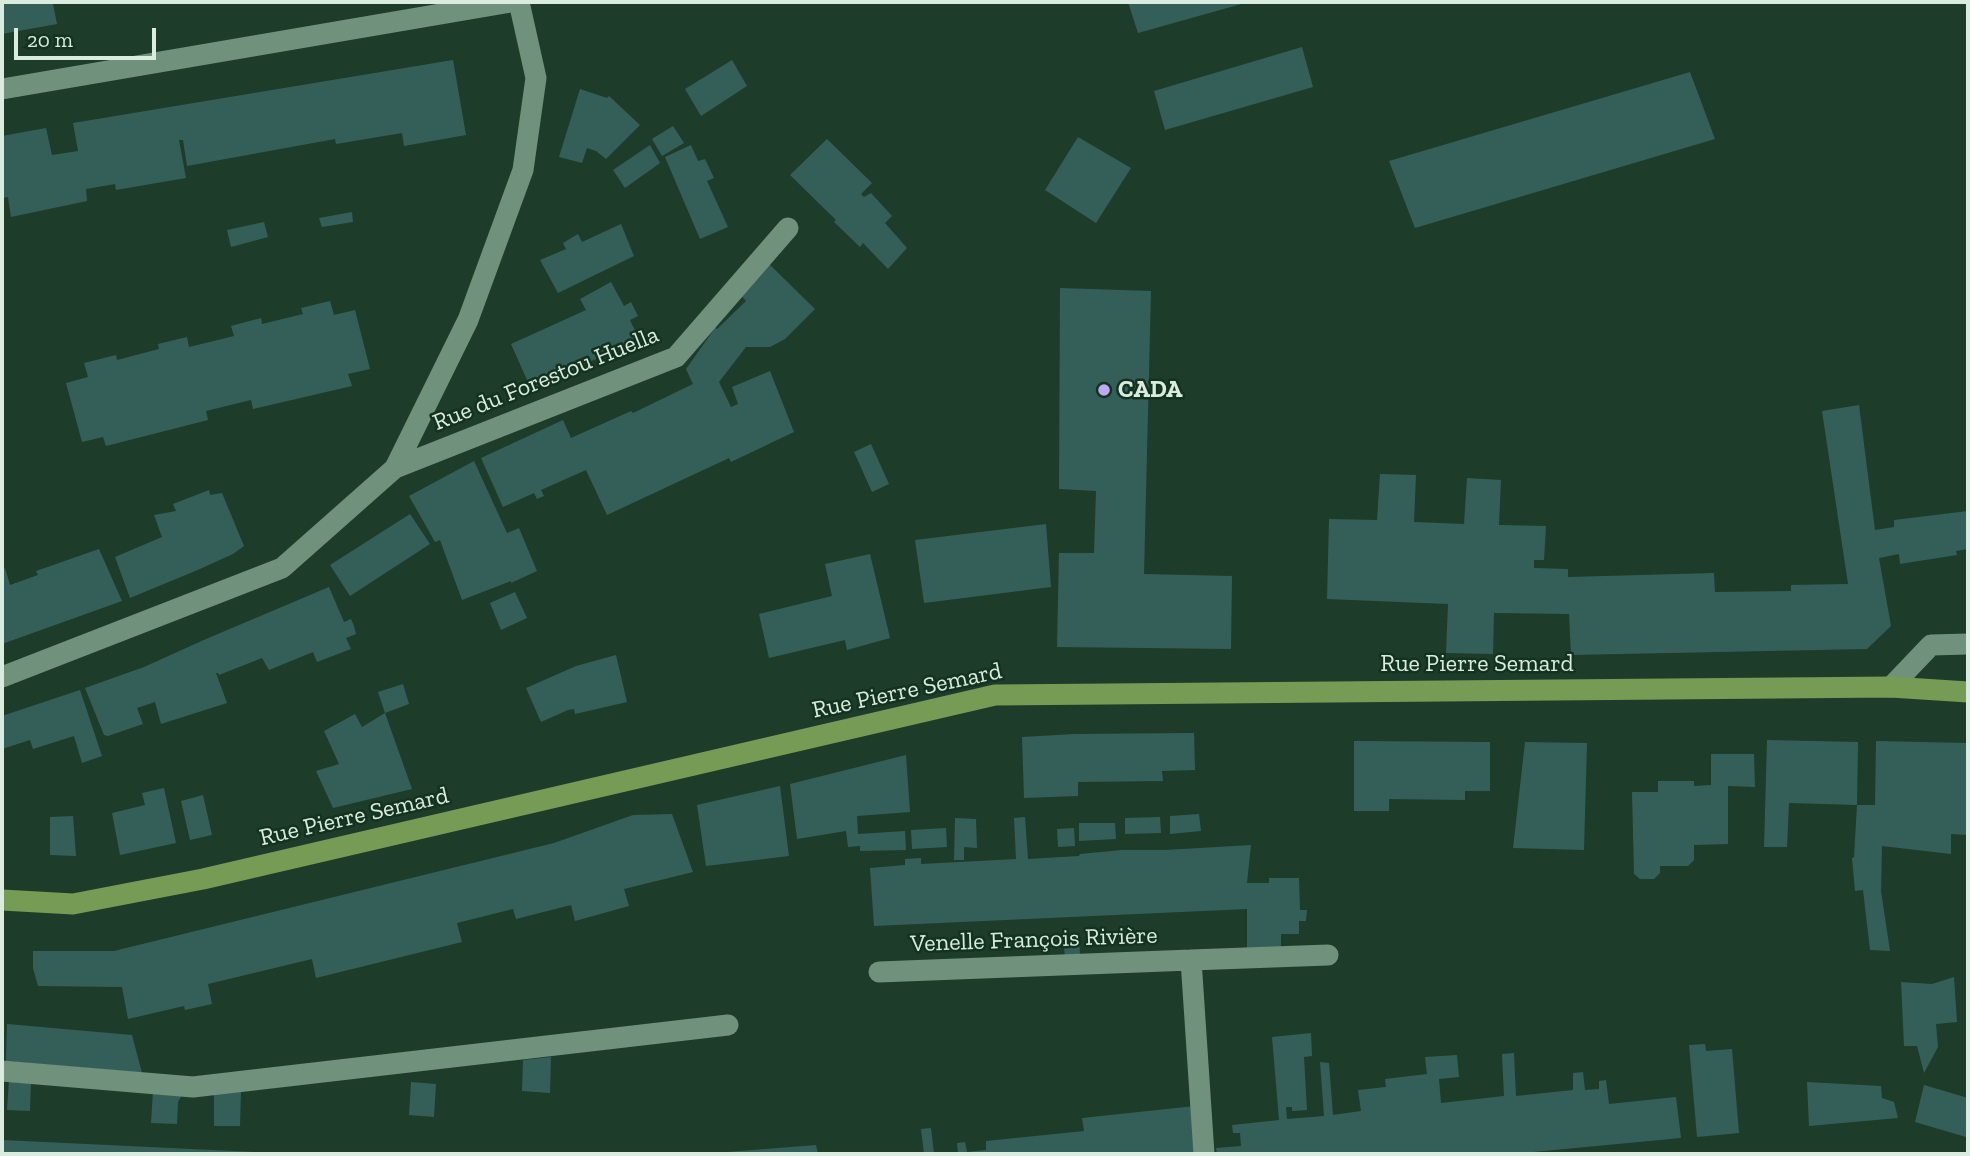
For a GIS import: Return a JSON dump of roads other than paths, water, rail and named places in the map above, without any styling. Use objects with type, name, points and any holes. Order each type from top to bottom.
[{"type":"main road","name":"Rue Pierre Semard","points":[[2,900],[73,904],[203,879],[995,695],[1891,687],[1968,692]]},
{"type":"street","points":[[2,89],[511,2]]},
{"type":"street","name":"Rue du Forestou Huella","points":[[395,468],[468,320],[523,170],[536,78],[519,2]]},
{"type":"street","name":"Rue du Forestou Huella","points":[[2,677],[282,568],[395,468],[676,357],[788,228]]},
{"type":"street","points":[[1891,687],[1931,645],[1968,644]]},
{"type":"street","name":"Venelle François Rivière","points":[[879,972],[1328,955]]},
{"type":"street","name":"Venelle François Rivière","points":[[1191,960],[1204,1154]]},
{"type":"street","points":[[2,1072],[192,1087],[728,1025]]},
{"type":"place","name":"CADA","points":[[1104,390]]}]
